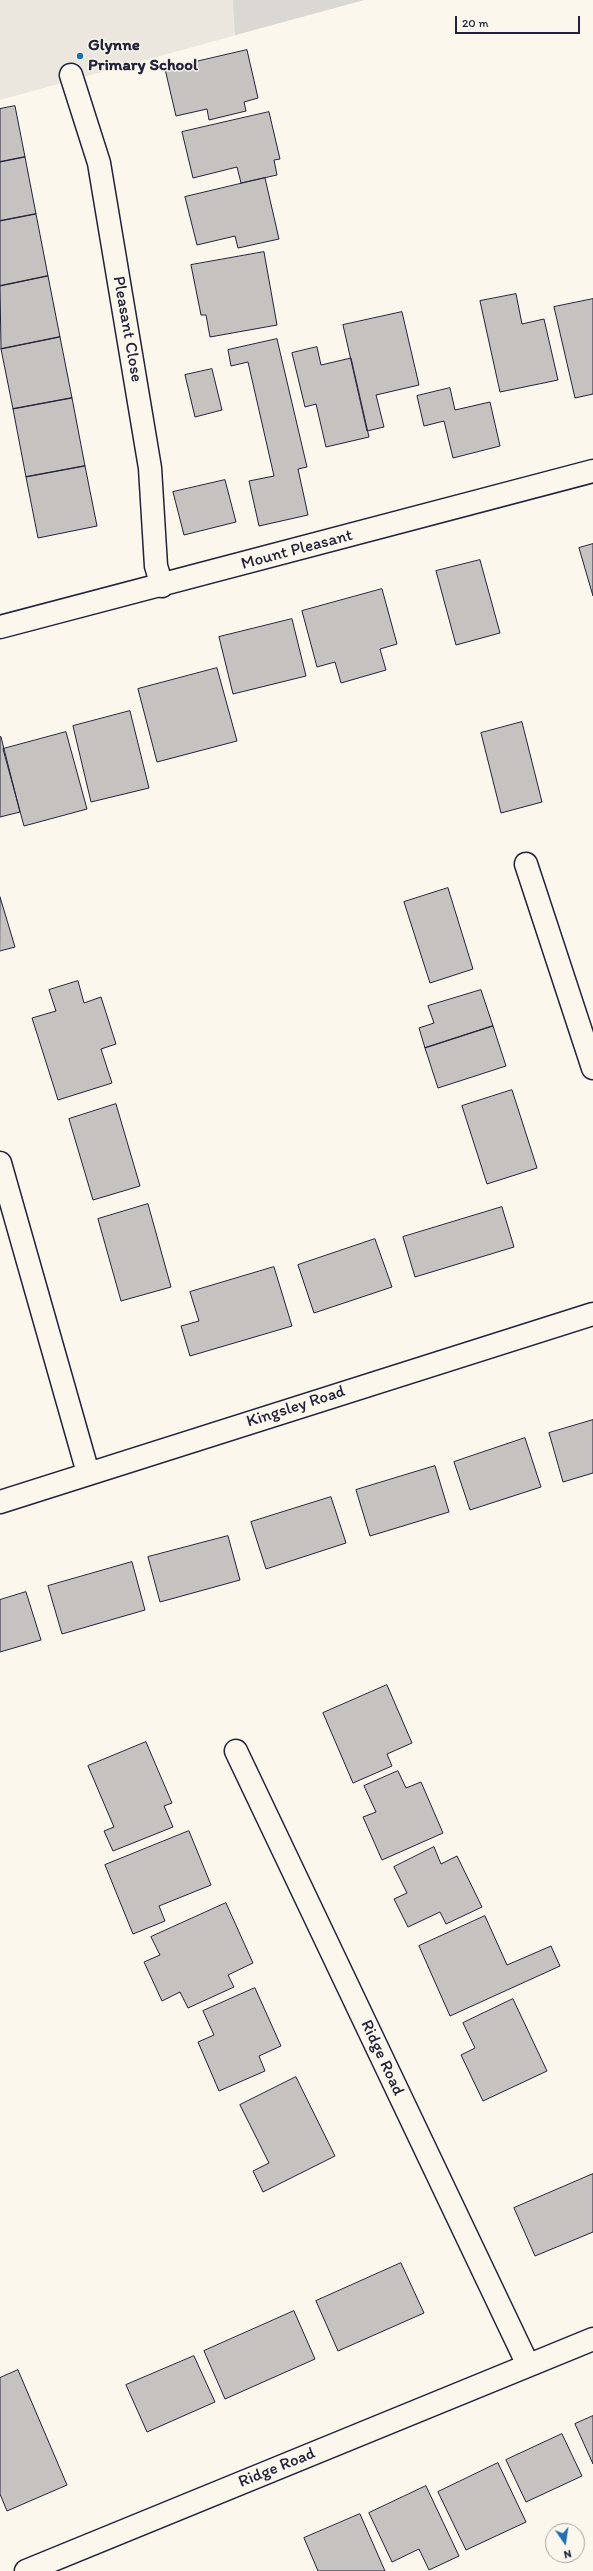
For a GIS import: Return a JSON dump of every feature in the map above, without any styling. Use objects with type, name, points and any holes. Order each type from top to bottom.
[{"type":"street","name":"Pleasant Close","points":[[72,75],[99,163],[150,468],[156,566],[162,586]]},
{"type":"street","name":"Mount Pleasant","points":[[0,627],[162,586],[593,471]]},
{"type":"street","points":[[526,864],[593,1068]]},
{"type":"street","points":[[0,1163],[88,1473]]},
{"type":"street","name":"Kingsley Road","points":[[0,1502],[593,1314]]},
{"type":"street","name":"Ridge Road","points":[[236,1751],[528,2365]]},
{"type":"street","name":"Ridge Road","points":[[26,2571],[593,2339]]},
{"type":"shaded area","name":"Glynne Primary School","points":[[0,0],[364,0],[0,100]]},
{"type":"shaded area","points":[[233,0],[364,0],[235,35]]},
{"type":"building","points":[[247,50],[258,98],[244,102],[246,111],[209,120],[207,109],[176,116],[165,69]]},
{"type":"building","points":[[15,106],[25,157],[0,162],[0,109]]},
{"type":"building","points":[[269,112],[280,159],[274,160],[277,175],[241,183],[237,167],[193,178],[182,132]]},
{"type":"building","points":[[25,157],[36,214],[0,221],[0,162]]},
{"type":"building","points":[[265,178],[279,239],[238,248],[235,236],[197,245],[185,197]]},
{"type":"building","points":[[36,214],[48,276],[0,286],[0,221]]},
{"type":"building","points":[[264,252],[277,325],[210,337],[206,315],[201,315],[191,265]]},
{"type":"building","points":[[48,276],[60,337],[1,349],[0,286]]},
{"type":"building","points":[[516,294],[522,324],[544,319],[558,380],[500,392],[480,301]]},
{"type":"building","points":[[593,299],[593,394],[575,398],[554,307]]},
{"type":"building","points":[[402,312],[419,385],[376,395],[384,427],[367,431],[343,325]]},
{"type":"building","points":[[60,337],[72,398],[13,409],[1,349]]},
{"type":"building","points":[[277,339],[307,467],[298,469],[308,515],[259,526],[249,481],[274,476],[248,362],[231,366],[228,350]]},
{"type":"building","points":[[317,347],[321,365],[351,358],[369,437],[326,447],[316,404],[305,407],[292,353]]},
{"type":"building","points":[[212,369],[222,410],[195,417],[185,375]]},
{"type":"building","points":[[450,388],[455,410],[490,402],[500,446],[453,458],[444,421],[424,426],[417,396]]},
{"type":"building","points":[[72,398],[85,466],[26,477],[13,409]]},
{"type":"building","points":[[85,466],[97,526],[38,538],[26,477]]},
{"type":"building","points":[[225,480],[236,522],[184,535],[173,492]]},
{"type":"building","points":[[593,544],[593,596],[579,548]]},
{"type":"building","points":[[480,560],[500,633],[456,645],[436,571]]},
{"type":"building","points":[[382,589],[397,644],[380,649],[386,670],[341,683],[335,662],[317,667],[302,611]]},
{"type":"building","points":[[292,619],[306,676],[233,694],[219,637]]},
{"type":"building","points":[[217,668],[237,741],[157,762],[138,689]]},
{"type":"building","points":[[130,711],[149,788],[91,802],[73,726]]},
{"type":"building","points":[[522,722],[542,802],[501,813],[481,733]]},
{"type":"building","points":[[66,732],[87,809],[24,826],[3,749]]},
{"type":"building","points":[[0,737],[20,812],[0,817]]},
{"type":"building","points":[[448,888],[473,969],[430,983],[404,902]]},
{"type":"building","points":[[0,897],[15,947],[0,951]]},
{"type":"building","points":[[78,981],[84,1003],[101,997],[116,1044],[101,1049],[112,1083],[58,1100],[32,1018],[56,1011],[49,990]]},
{"type":"building","points":[[481,990],[493,1026],[425,1048],[419,1028],[434,1023],[428,1006]]},
{"type":"building","points":[[493,1026],[506,1066],[438,1088],[425,1048]]},
{"type":"building","points":[[512,1090],[537,1168],[487,1184],[462,1106]]},
{"type":"building","points":[[116,1104],[140,1186],[93,1200],[69,1119]]},
{"type":"building","points":[[148,1204],[171,1287],[121,1301],[98,1219]]},
{"type":"building","points":[[502,1207],[514,1247],[415,1277],[403,1237]]},
{"type":"building","points":[[375,1239],[392,1287],[314,1313],[298,1265]]},
{"type":"building","points":[[274,1267],[292,1326],[190,1356],[181,1326],[199,1321],[190,1292]]},
{"type":"building","points":[[593,1420],[593,1473],[563,1482],[549,1433]]},
{"type":"building","points":[[525,1438],[541,1487],[470,1510],[454,1462]]},
{"type":"building","points":[[435,1466],[449,1512],[370,1536],[356,1490]]},
{"type":"building","points":[[331,1497],[346,1543],[266,1569],[251,1522]]},
{"type":"building","points":[[228,1536],[240,1580],[160,1602],[148,1557]]},
{"type":"building","points":[[132,1562],[145,1610],[62,1634],[48,1586]]},
{"type":"building","points":[[26,1592],[41,1640],[0,1652],[0,1600]]},
{"type":"building","points":[[387,1685],[412,1743],[387,1754],[392,1766],[353,1783],[323,1713]]},
{"type":"building","points":[[146,1742],[172,1803],[164,1806],[173,1827],[113,1851],[104,1831],[114,1827],[88,1766]]},
{"type":"building","points":[[398,1771],[406,1788],[421,1782],[443,1833],[382,1860],[363,1817],[376,1812],[364,1786]]},
{"type":"building","points":[[189,1831],[211,1885],[159,1906],[165,1921],[133,1934],[105,1865]]},
{"type":"building","points":[[434,1847],[441,1864],[457,1856],[482,1907],[446,1924],[440,1912],[408,1927],[394,1899],[407,1893],[394,1867]]},
{"type":"building","points":[[226,1903],[253,1963],[228,1975],[234,1987],[188,2008],[180,1992],[162,2001],[144,1962],[160,1955],[151,1937]]},
{"type":"building","points":[[485,1916],[507,1965],[551,1946],[560,1966],[450,2016],[419,1946]]},
{"type":"building","points":[[255,1988],[281,2046],[259,2056],[265,2071],[219,2091],[198,2042],[214,2035],[203,2011]]},
{"type":"building","points":[[513,1999],[547,2071],[483,2101],[461,2055],[475,2048],[463,2023]]},
{"type":"building","points":[[296,2077],[335,2156],[263,2192],[253,2171],[269,2163],[240,2105]]},
{"type":"building","points":[[593,2174],[593,2232],[535,2256],[514,2208]]},
{"type":"building","points":[[401,2263],[424,2313],[338,2351],[316,2301]]},
{"type":"building","points":[[294,2311],[315,2359],[225,2399],[204,2351]]},
{"type":"building","points":[[194,2356],[215,2402],[147,2432],[126,2385]]},
{"type":"building","points":[[18,2370],[67,2485],[7,2511],[0,2494],[0,2378]]},
{"type":"building","points":[[593,2416],[593,2464],[575,2424]]},
{"type":"building","points":[[562,2434],[582,2476],[526,2502],[506,2460]]},
{"type":"building","points":[[498,2463],[526,2522],[466,2550],[438,2492]]},
{"type":"building","points":[[426,2486],[459,2556],[429,2570],[419,2549],[392,2562],[369,2513]]},
{"type":"building","points":[[360,2514],[385,2571],[318,2571],[304,2538]]},
{"type":"place","name":"Glynne Primary School","points":[[80,56]]}]
